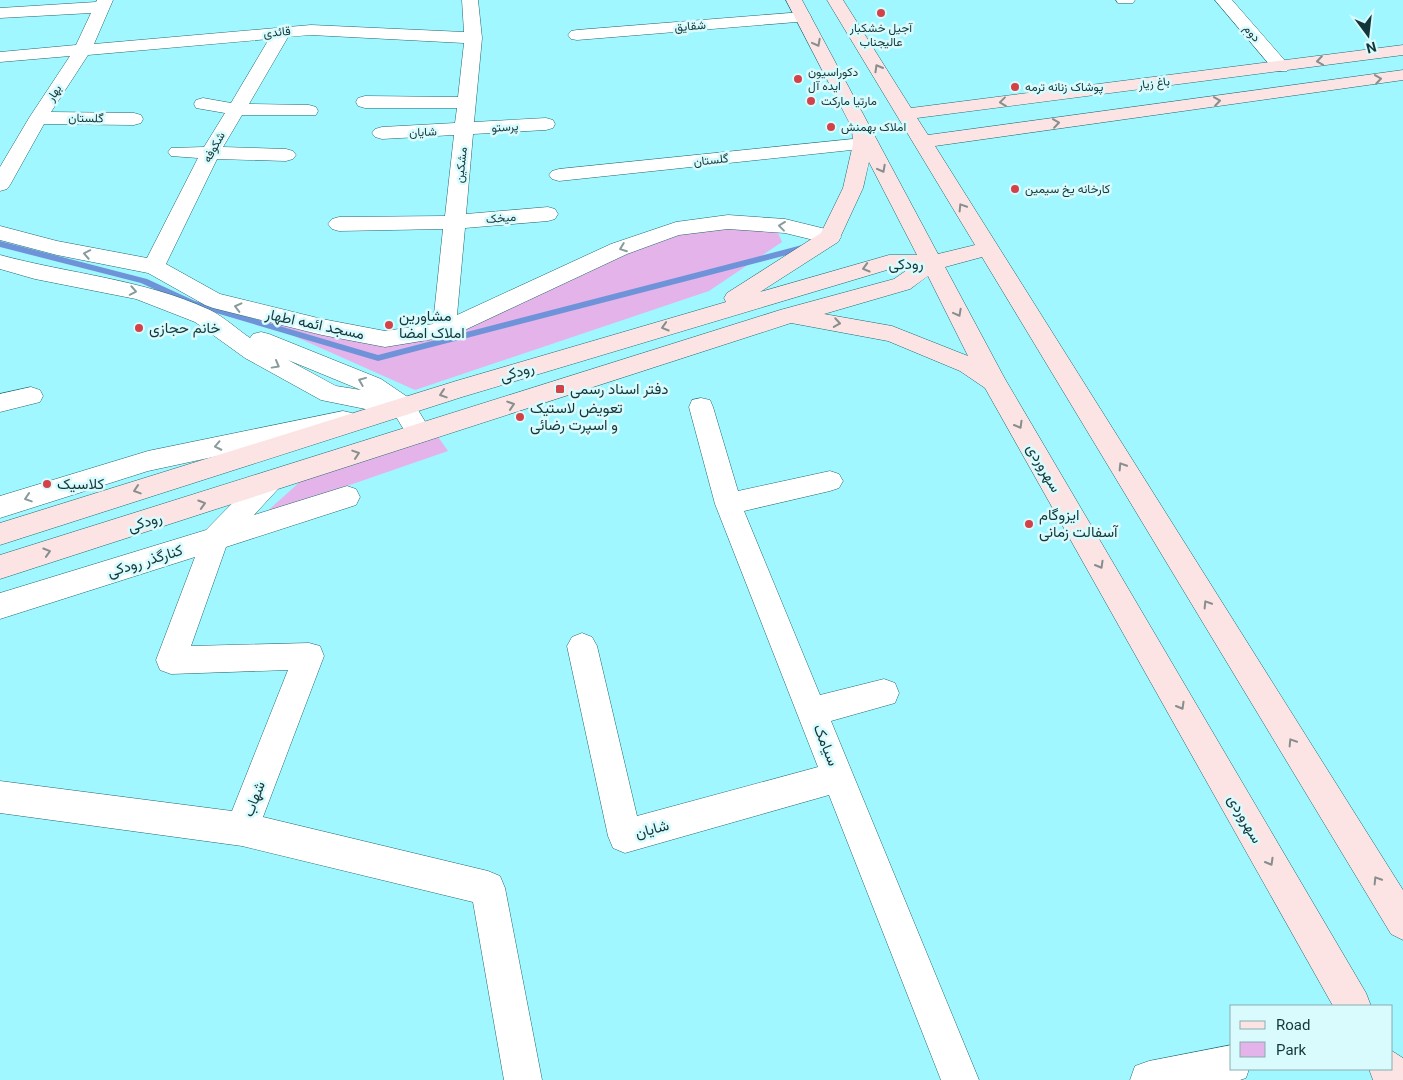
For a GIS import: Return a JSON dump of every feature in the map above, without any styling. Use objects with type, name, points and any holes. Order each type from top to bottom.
[{"type":"main road","name":"سهروردی","points":[[794,0],[862,135],[994,382],[1352,1005]]},
{"type":"main road","points":[[835,0],[1403,922]]},
{"type":"main road","name":"باغ زیار","points":[[904,114],[1403,50]]},
{"type":"main road","name":"باغ زیار","points":[[921,142],[1403,75]]},
{"type":"main road","points":[[712,313],[830,237],[853,188],[862,135]]},
{"type":"main road","points":[[931,263],[988,249]]},
{"type":"main road","name":"رودکی","points":[[0,534],[403,407],[712,313],[889,262],[931,263]]},
{"type":"main road","name":"رودکی","points":[[0,567],[788,316],[902,284],[931,263]]},
{"type":"main road","points":[[788,316],[892,334],[968,365],[994,382]]},
{"type":"street","name":"مشکین","points":[[444,330],[473,38],[470,0]]},
{"type":"street","name":"دوم","points":[[1223,0],[1281,67]]},
{"type":"street","points":[[0,13],[104,4]]},
{"type":"street","name":"بهار","points":[[0,185],[38,118],[82,52],[104,4]]},
{"type":"street","name":"شقایق","points":[[577,35],[803,17]]},
{"type":"street","name":"قائدی","points":[[0,57],[82,52],[311,30],[473,38]]},
{"type":"street","name":"شکوفه","points":[[154,267],[210,153],[282,32]]},
{"type":"street","points":[[365,102],[467,104]]},
{"type":"street","points":[[203,104],[236,109],[308,112]]},
{"type":"street","name":"گلستان","points":[[38,118],[134,119]]},
{"type":"street","name":"پرستو","points":[[464,130],[546,124]]},
{"type":"street","name":"شایان","points":[[382,133],[464,130]]},
{"type":"street","name":"گلستان","points":[[559,175],[862,135]]},
{"type":"street","points":[[178,152],[286,155]]},
{"type":"street","name":"میخک","points":[[455,222],[548,214]]},
{"type":"street","points":[[338,224],[455,222]]},
{"type":"street","name":"مسجد ائمه اطهار","points":[[0,262],[35,272],[140,292],[208,308],[385,339],[444,330],[619,249],[676,229],[728,222],[785,226],[830,237]]},
{"type":"street","name":"مسجد ائمه اطهار","points":[[0,234],[57,248],[154,267],[208,308],[372,385],[403,407]]},
{"type":"street","points":[[0,403],[31,396]]},
{"type":"street","points":[[0,507],[148,461],[403,407],[419,433]]},
{"type":"street","name":"سیامک","points":[[701,407],[728,504],[960,1080]]},
{"type":"street","name":"کنارگذر رودکی","points":[[0,606],[215,539],[269,482]]},
{"type":"street","points":[[728,504],[830,482]]},
{"type":"street","points":[[215,539],[347,496]]},
{"type":"street","name":"شهاب","points":[[215,539],[171,660],[309,656],[242,829],[488,888],[523,1080]]},
{"type":"street","name":"شایان","points":[[582,646],[625,836],[838,778]]},
{"type":"street","points":[[812,711],[884,693]]},
{"type":"street","points":[[0,797],[242,829]]},
{"type":"street","points":[[1149,1080],[1187,1076],[1230,1065]]},
{"type":"green space","points":[[728,224],[776,228],[782,242],[709,291],[415,390],[247,315],[383,342],[447,333],[650,241]]},
{"type":"green space","points":[[436,434],[448,451],[263,515],[302,480]]},
{"type":"waterway","points":[[0,244],[144,281],[192,303],[378,358],[806,247]]},
{"type":"place","name":"آجیل خشکبار عالیجناب","points":[[881,13]]},
{"type":"place","name":"دکوراسیون ایده آل","points":[[798,79]]},
{"type":"place","name":"پوشاک زنانه ترمه","points":[[1015,87]]},
{"type":"place","name":"مارتیا مارکت","points":[[811,101]]},
{"type":"place","name":"املاک بهمنش","points":[[831,127]]},
{"type":"place","name":"کارخانه یخ سیمین","points":[[1015,189]]},
{"type":"place","name":"مشاورین املاک امضا","points":[[389,325]]},
{"type":"place","name":"خانم حجازی","points":[[139,328]]},
{"type":"place","name":"دفتر اسناد رسمی","points":[[560,389]]},
{"type":"place","name":"تعویض لاستیک و اسپرت رضائی","points":[[520,417]]},
{"type":"place","name":"کلاسیک","points":[[47,484]]},
{"type":"place","name":"ایزوگام آسفالت زمانی","points":[[1029,524]]}]
